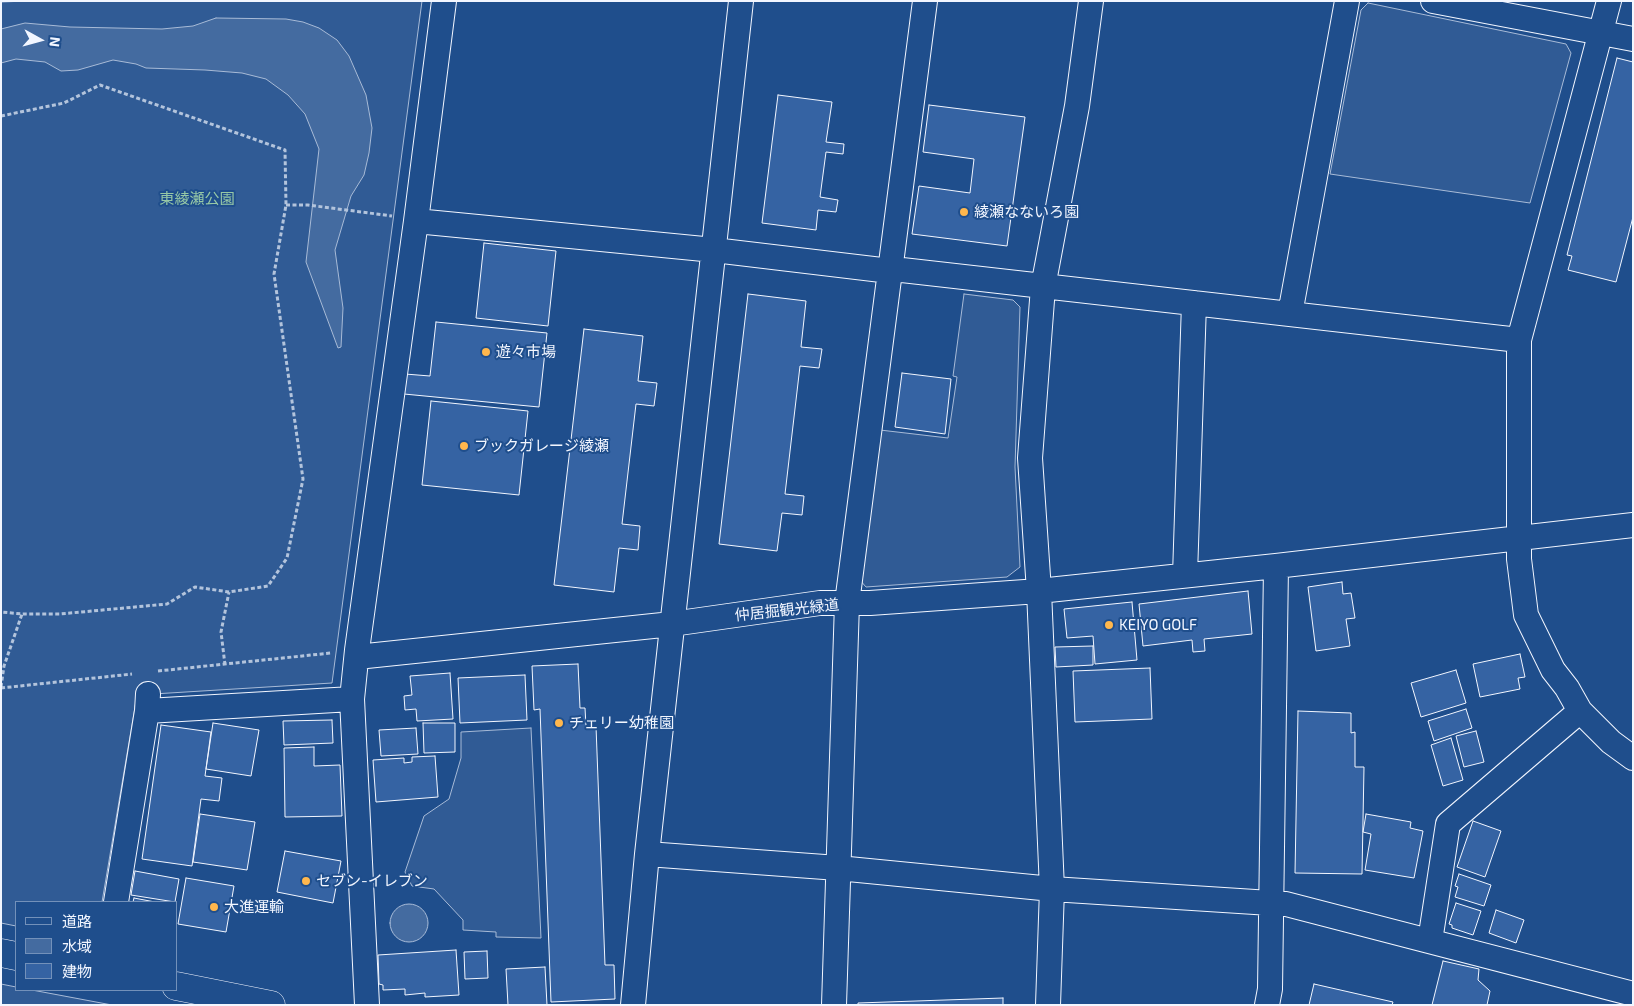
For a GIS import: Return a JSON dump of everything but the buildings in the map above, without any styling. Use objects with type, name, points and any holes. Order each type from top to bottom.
[{"type":"main road","points":[[1,953],[15,956]]},
{"type":"main road","points":[[178,986],[254,1003]]},
{"type":"street","points":[[367,1005],[352,698],[444,1]]},
{"type":"street","points":[[633,1005],[647,854],[741,1]]},
{"type":"street","points":[[925,1],[847,603],[1038,591],[1633,525]]},
{"type":"street","points":[[1048,1005],[1052,889],[1030,458],[1043,287],[1077,106],[1091,1]]},
{"type":"street","points":[[1290,314],[1347,1]]},
{"type":"street","points":[[1433,1],[1633,39]]},
{"type":"street","points":[[1609,1],[1520,340],[1520,559],[1526,615],[1553,670],[1567,688],[1580,711],[1611,742],[1633,758]]},
{"type":"street","points":[[416,221],[714,250],[890,271],[902,270],[1520,340]]},
{"type":"street","points":[[1185,575],[1194,303]]},
{"type":"street","points":[[1267,1005],[1270,989],[1276,566]]},
{"type":"street","name":"仲居掘観光緑道","points":[[357,657],[672,624],[820,603],[847,603],[834,1005]]},
{"type":"street","points":[[116,901],[148,703],[352,698]]},
{"type":"street","points":[[1430,941],[1448,824],[1580,711]]},
{"type":"street","points":[[647,854],[838,868],[1052,889],[1286,904],[1633,994]]},
{"type":"path","points":[[1,116],[64,103],[100,85],[285,150],[286,205],[274,274],[303,480],[287,558],[268,586],[229,592],[195,587],[167,604],[60,614],[1,612]]},
{"type":"path","points":[[286,205],[308,205],[393,216]]},
{"type":"path","points":[[225,664],[221,632],[229,592]]},
{"type":"path","points":[[22,614],[4,666],[1,688],[137,674]]},
{"type":"path","points":[[157,672],[332,653]]},
{"type":"shaded area","name":"東綾瀬公園","points":[[422,1],[332,683],[137,695],[102,901],[15,901],[15,926],[1,923],[1,2]]},
{"type":"shaded area","points":[[1368,3],[1566,44],[1571,53],[1530,203],[1330,174],[1361,10]]},
{"type":"shaded area","points":[[964,294],[1013,300],[1020,307],[1015,467],[1020,567],[1007,577],[866,587],[859,579],[880,430],[948,438],[957,377],[953,376]]},
{"type":"shaded area","points":[[531,728],[541,938],[496,937],[496,932],[463,930],[463,920],[434,889],[412,886],[405,872],[424,816],[449,799],[461,758],[461,732]]},
{"type":"shaded area","points":[[1,984],[15,987],[15,991],[37,991],[112,1005],[1,1005]]},
{"type":"water","points":[[216,18],[286,19],[303,22],[319,28],[337,40],[349,56],[366,95],[372,128],[369,153],[364,175],[351,196],[335,250],[343,308],[341,347],[338,348],[306,262],[319,149],[305,114],[288,95],[266,79],[242,73],[146,68],[136,64],[113,60],[78,70],[61,71],[45,62],[16,59],[1,63],[1,29],[25,23],[70,27],[162,29],[193,26]]},
{"type":"water","points":[[409,904],[423,909],[428,923],[423,937],[409,942],[395,937],[390,923],[395,909]]},
{"type":"place","name":"綾瀬なないろ園","points":[[964,212]]},
{"type":"place","name":"遊々市場","points":[[486,352]]},
{"type":"place","name":"ブックガレージ綾瀬","points":[[464,446]]},
{"type":"place","name":"KEIYO GOLF","points":[[1109,625]]},
{"type":"place","name":"チェリー幼稚園","points":[[559,723]]},
{"type":"place","name":"セブン-イレブン","points":[[306,881]]},
{"type":"place","name":"大進運輸","points":[[214,907]]}]
